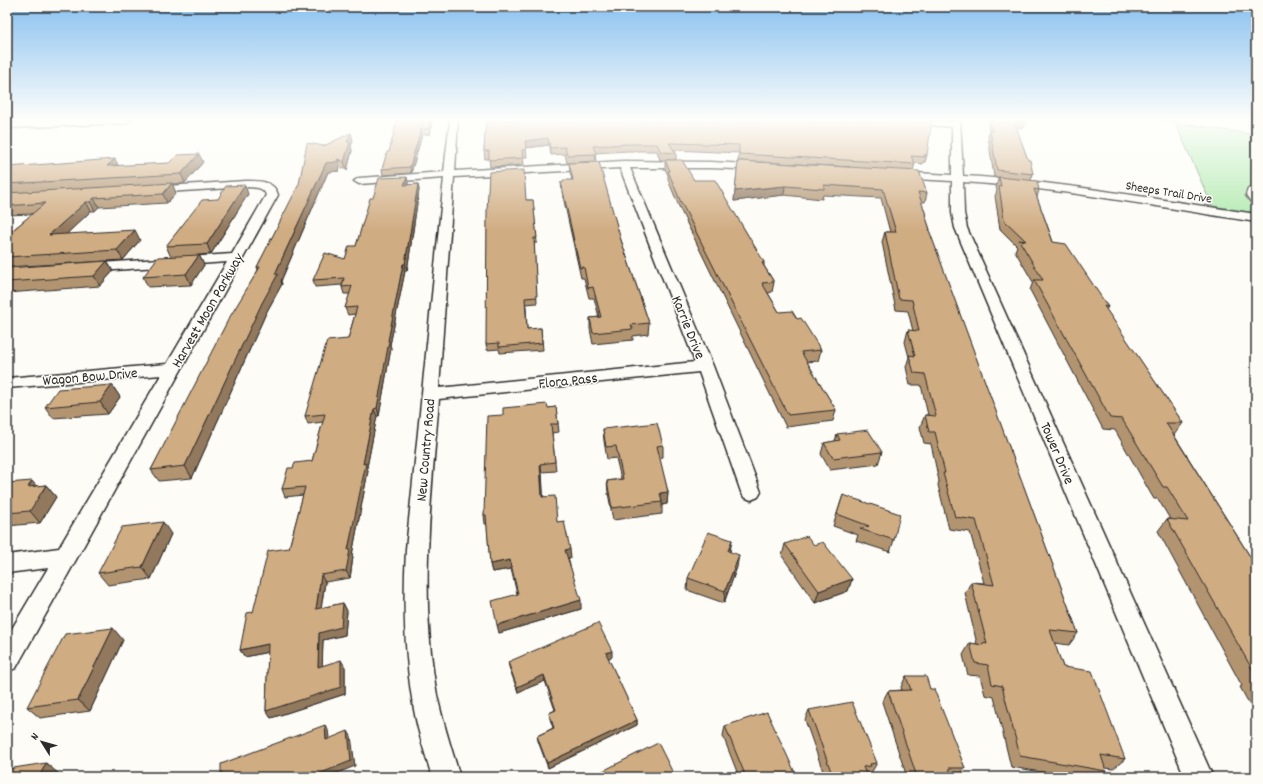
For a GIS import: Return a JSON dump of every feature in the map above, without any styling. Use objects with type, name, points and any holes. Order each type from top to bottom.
[{"type":"street","name":"New Country Road","points":[[446,777],[429,716],[418,650],[415,591],[417,549],[451,157]]},
{"type":"street","name":"Tower Drive","points":[[957,157],[958,213],[961,228],[1199,777]]},
{"type":"street","points":[[359,181],[623,164],[692,164],[771,168]]},
{"type":"street","name":"Karrie Drive","points":[[623,164],[705,366],[751,492]]},
{"type":"street","name":"Sheeps Trail Drive","points":[[888,174],[958,178],[1040,186],[1256,218]]},
{"type":"street","name":"Harvest Moon Parkway","points":[[7,660],[272,195],[271,191],[264,185],[246,184],[134,190]]},
{"type":"street","points":[[71,269],[238,257]]},
{"type":"street","name":"Flora Pass","points":[[430,394],[705,366]]},
{"type":"street","name":"Wagon Bow Drive","points":[[7,384],[172,369]]},
{"type":"street","points":[[7,564],[66,556]]},
{"type":"lane","points":[[1255,203],[1249,195],[1250,190],[1256,189]]},
{"type":"green space","points":[[1190,157],[1256,157],[1256,213],[1212,206]]},
{"type":"building","points":[[175,157],[197,157],[181,174],[7,184],[7,167],[115,159],[107,166],[169,163]]},
{"type":"building","points":[[304,157],[346,157],[344,162],[338,159],[336,162],[326,163],[275,274],[278,274],[262,303],[185,466],[151,470],[228,320],[260,267],[257,267],[299,184]]},
{"type":"building","points":[[386,157],[413,157],[410,167],[382,169]]},
{"type":"building","points":[[489,157],[523,157],[523,158],[489,160]]},
{"type":"building","points":[[785,157],[911,157],[915,164]]},
{"type":"building","points":[[995,157],[1027,157],[1028,160],[1030,160],[1033,174],[997,170]]},
{"type":"building","points":[[665,160],[682,160],[694,180],[715,180],[764,262],[762,263],[774,282],[762,283],[779,312],[792,311],[797,319],[801,318],[821,350],[801,352],[836,410],[788,415],[680,200]]},
{"type":"building","points":[[738,161],[919,171],[927,193],[918,192],[926,215],[925,214],[929,230],[1078,633],[1050,630],[1063,667],[1092,671],[1125,759],[1101,755],[1106,771],[1020,756],[1002,686],[992,684],[988,665],[975,663],[970,643],[983,645],[983,643],[987,644],[971,582],[994,585],[976,520],[955,517],[943,473],[945,473],[935,432],[929,432],[925,415],[936,416],[925,374],[914,373],[909,355],[915,356],[908,330],[919,331],[912,300],[899,299],[885,232],[896,232],[883,189],[824,185],[824,189],[785,186],[735,191]]},
{"type":"building","points":[[599,162],[621,240],[649,323],[631,325],[633,329],[593,333],[590,318],[601,317],[593,287],[588,288],[584,267],[580,268],[561,182],[564,182],[563,180],[573,180],[569,163]]},
{"type":"building","points":[[524,170],[526,200],[533,200],[537,238],[534,238],[537,297],[525,298],[527,329],[541,328],[542,343],[499,347],[499,343],[486,344],[487,211],[489,172]]},
{"type":"building","points":[[407,177],[404,185],[418,184],[405,264],[403,264],[388,341],[377,408],[374,409],[363,464],[366,463],[348,550],[350,550],[346,571],[321,575],[316,609],[343,603],[341,627],[319,633],[318,667],[341,660],[341,687],[266,711],[268,644],[240,650],[247,613],[253,612],[268,551],[289,548],[305,487],[282,489],[288,468],[293,468],[295,463],[312,461],[325,414],[305,416],[327,341],[348,339],[357,307],[345,308],[352,286],[342,287],[344,278],[313,280],[325,253],[345,259],[349,246],[356,246],[370,198],[373,198],[379,178]]},
{"type":"building","points":[[999,177],[1037,181],[1039,190],[1034,189],[1053,242],[1066,244],[1108,307],[1104,306],[1183,423],[1166,423],[1256,566],[1256,676],[1167,519],[1188,521],[1167,487],[1163,487],[1122,419],[1110,418],[1034,280],[1043,280],[1019,240],[1026,241],[1004,220]]},
{"type":"building","points":[[172,183],[163,194],[94,198],[90,202],[86,202],[49,235],[135,230],[117,250],[7,257],[7,235],[45,203],[7,206],[7,193]]},
{"type":"building","points":[[245,185],[207,244],[166,246],[202,200],[218,199],[226,186]]},
{"type":"building","points":[[199,255],[186,274],[143,277],[158,257]]},
{"type":"building","points":[[107,261],[94,276],[7,282],[7,268]]},
{"type":"building","points":[[112,385],[100,402],[45,407],[58,389]]},
{"type":"building","points":[[547,404],[548,408],[556,407],[558,424],[551,424],[555,462],[540,464],[542,497],[555,496],[557,522],[564,521],[570,549],[565,550],[581,600],[497,625],[492,601],[518,594],[510,560],[490,564],[486,515],[484,515],[487,416],[503,415],[503,408]]},
{"type":"building","points":[[657,423],[663,445],[657,446],[668,492],[660,493],[662,502],[612,508],[607,481],[623,479],[616,446],[606,447],[603,429]]},
{"type":"building","points":[[868,430],[882,452],[833,458],[824,443],[840,440],[837,434]]},
{"type":"building","points":[[32,481],[28,487],[46,485],[30,511],[7,513],[7,483]]},
{"type":"building","points":[[843,495],[900,514],[894,540],[860,529],[869,526],[837,514]]},
{"type":"building","points":[[163,522],[142,567],[98,573],[122,527]]},
{"type":"building","points":[[708,532],[732,540],[728,551],[739,555],[725,591],[688,578]]},
{"type":"building","points":[[807,536],[814,545],[823,542],[852,579],[819,591],[785,544]]},
{"type":"building","points":[[598,623],[612,651],[606,653],[637,720],[547,763],[537,736],[554,728],[549,713],[556,710],[544,675],[517,687],[508,662]]},
{"type":"building","points":[[113,628],[78,700],[27,707],[65,634]]},
{"type":"building","points":[[906,676],[926,676],[930,689],[934,689],[965,768],[949,768],[952,777],[917,777],[888,691],[911,690]]},
{"type":"building","points":[[852,702],[877,763],[870,764],[871,766],[863,767],[867,777],[833,777],[809,710]]},
{"type":"building","points":[[767,712],[797,777],[746,777],[725,726]]},
{"type":"building","points":[[325,725],[326,740],[348,731],[351,761],[311,777],[221,777],[221,764]]},
{"type":"building","points":[[658,743],[675,777],[591,777]]},
{"type":"building","points":[[46,763],[39,777],[7,777],[7,769]]}]
